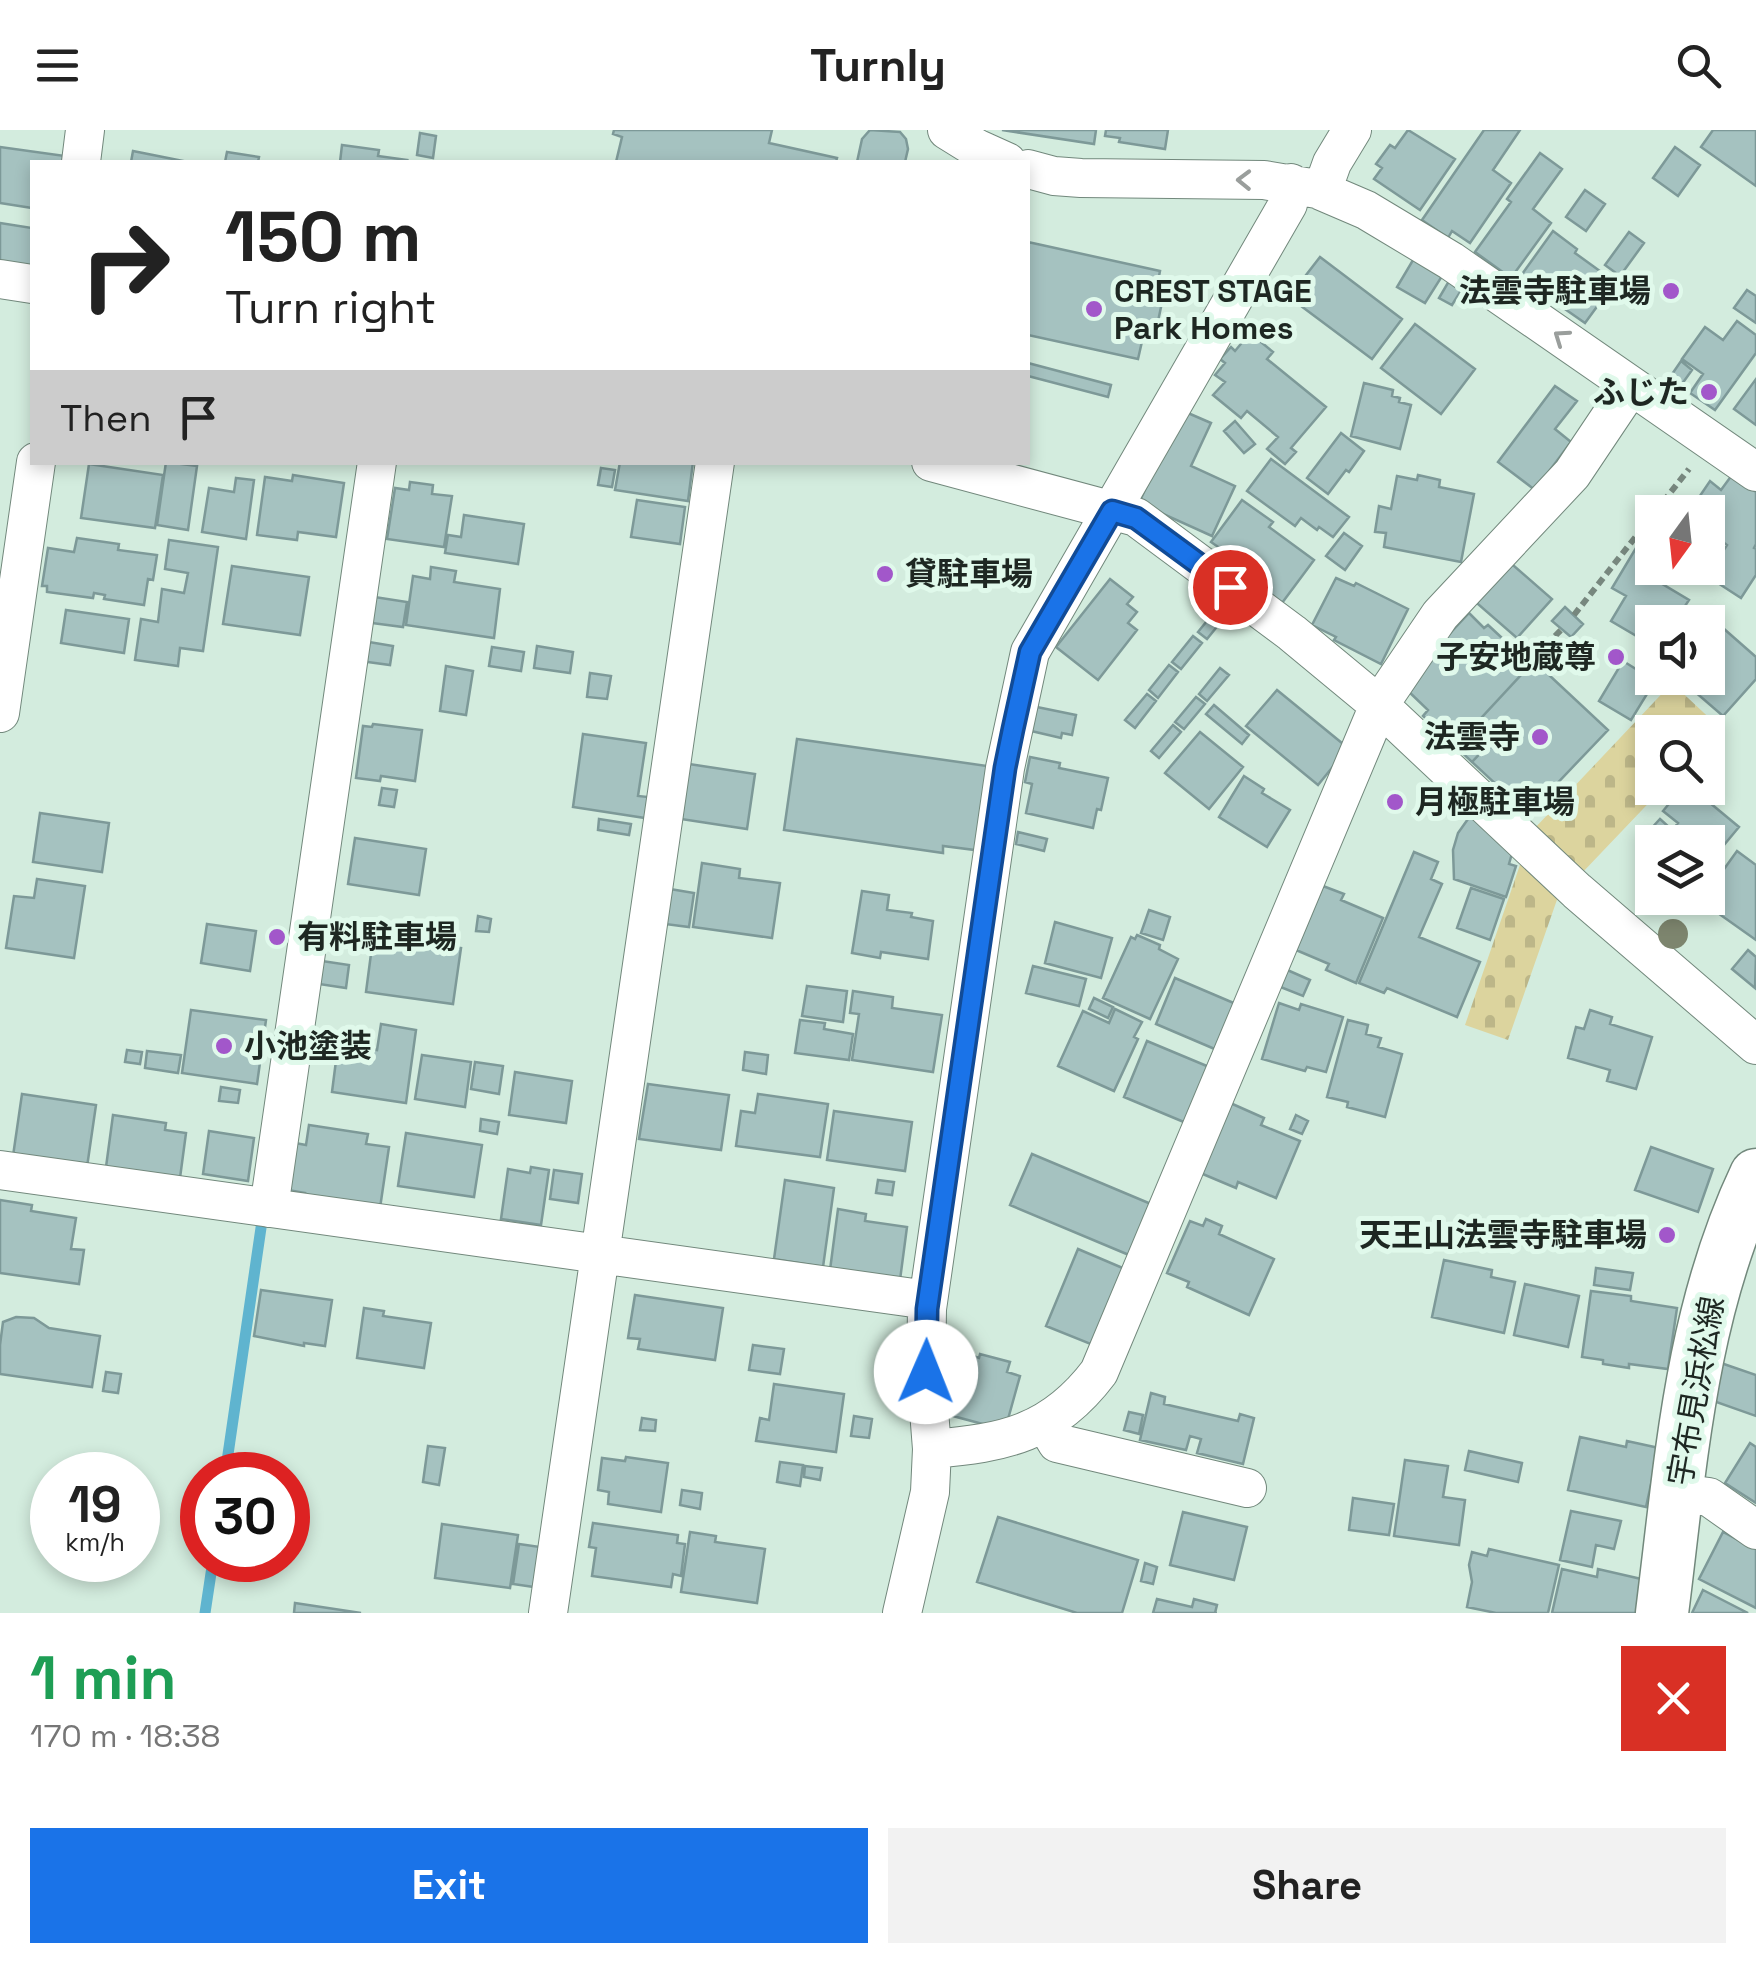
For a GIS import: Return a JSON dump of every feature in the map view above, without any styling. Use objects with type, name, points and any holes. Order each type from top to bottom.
[{"type":"main road","name":"宇布見浜松線","points":[[1662,1613],[1690,1390],[1703,1327],[1721,1264],[1756,1176]]},
{"type":"street","points":[[80,160],[86,130]]},
{"type":"street","points":[[947,130],[1003,160]]},
{"type":"street","points":[[902,1613],[930,1492],[928,1300],[1005,768],[1030,652],[1288,204],[1332,163],[1352,130]]},
{"type":"street","points":[[1030,170],[1081,178],[1264,180],[1307,187],[1366,210],[1423,244],[1756,472]]},
{"type":"street","points":[[0,279],[30,284]]},
{"type":"street","points":[[932,1449],[1006,1438],[1045,1423],[1081,1396],[1099,1372],[1379,705],[1440,615],[1572,474],[1632,386]]},
{"type":"street","points":[[0,713],[36,465]]},
{"type":"street","points":[[269,1208],[377,465]]},
{"type":"street","points":[[548,1613],[715,465]]},
{"type":"street","points":[[942,465],[1136,518],[1292,633],[1379,705],[1577,891],[1756,1045]]},
{"type":"street","points":[[0,1170],[928,1300]]},
{"type":"street","points":[[1045,1423],[1057,1443],[1247,1488]]},
{"type":"street","points":[[1678,1493],[1709,1496],[1756,1530]]},
{"type":"path","points":[[1669,495],[1711,441]]},
{"type":"path","points":[[1574,615],[1635,538]]},
{"type":"path","points":[[1555,636],[1562,630]]},
{"type":"green space","points":[[1661,695],[1685,695],[1706,715],[1642,715]]},
{"type":"green space","points":[[1635,722],[1635,805],[1647,805],[1581,874],[1533,830]]},
{"type":"green space","points":[[1522,859],[1559,894],[1508,1040],[1465,1025]]},
{"type":"building","points":[[614,130],[772,130],[769,143],[837,158],[616,160],[622,137],[613,134]]},
{"type":"building","points":[[870,130],[900,132],[908,149],[905,160],[857,160],[862,139]]},
{"type":"building","points":[[1002,130],[1096,130],[1094,144]]},
{"type":"building","points":[[1106,130],[1168,130],[1165,149],[1119,142],[1120,138],[1105,136]]},
{"type":"building","points":[[1408,130],[1455,159],[1420,210],[1374,179],[1382,168],[1376,164]]},
{"type":"building","points":[[1484,130],[1520,130],[1493,170],[1511,183],[1470,243],[1452,231],[1448,238],[1422,220]]},
{"type":"building","points":[[1713,130],[1756,130],[1756,186],[1701,147]]},
{"type":"building","points":[[420,133],[436,136],[433,158],[417,155]]},
{"type":"building","points":[[342,145],[379,150],[378,156],[407,160],[340,160]]},
{"type":"building","points":[[0,147],[65,156],[64,160],[30,160],[30,208],[0,203]]},
{"type":"building","points":[[1675,147],[1700,165],[1678,196],[1653,178]]},
{"type":"building","points":[[133,151],[178,160],[131,160]]},
{"type":"building","points":[[227,152],[259,157],[258,160],[225,160]]},
{"type":"building","points":[[1540,153],[1562,169],[1533,209],[1551,223],[1511,278],[1475,252]]},
{"type":"building","points":[[1585,190],[1605,204],[1586,231],[1566,217]]},
{"type":"building","points":[[0,223],[30,228],[30,268],[0,264]]},
{"type":"building","points":[[1553,231],[1577,249],[1575,253],[1615,282],[1585,323],[1539,291],[1534,298],[1515,284]]},
{"type":"building","points":[[1629,232],[1644,243],[1620,276],[1605,265]]},
{"type":"building","name":"CREST STAGE Park Homes","points":[[1030,242],[1160,271],[1156,292],[1164,293],[1157,326],[1146,324],[1138,359],[1030,335]]},
{"type":"building","points":[[1416,255],[1444,273],[1425,303],[1397,287]]},
{"type":"building","points":[[1320,257],[1402,319],[1372,359],[1289,297]]},
{"type":"building","points":[[1449,281],[1462,289],[1452,305],[1439,298]]},
{"type":"building","points":[[1747,290],[1756,296],[1756,323],[1734,308]]},
{"type":"building","points":[[1737,321],[1756,335],[1756,353],[1715,410],[1690,393],[1703,374],[1682,359],[1705,327],[1723,340]]},
{"type":"building","points":[[1415,324],[1475,369],[1441,414],[1381,368]]},
{"type":"building","points":[[1250,333],[1273,352],[1267,359],[1326,407],[1291,448],[1296,452],[1285,464],[1267,449],[1278,437],[1247,411],[1241,418],[1213,395],[1225,382],[1215,375],[1225,363],[1220,359],[1231,347],[1235,351]]},
{"type":"building","points":[[1681,361],[1692,370],[1677,391],[1666,383]]},
{"type":"building","points":[[1030,364],[1111,385],[1108,397],[1030,377]]},
{"type":"building","points":[[1756,379],[1756,425],[1734,409]]},
{"type":"building","points":[[1364,383],[1393,390],[1392,396],[1400,398],[1399,402],[1411,405],[1400,449],[1351,436]]},
{"type":"building","points":[[1555,386],[1577,401],[1555,429],[1571,442],[1535,490],[1498,462]]},
{"type":"building","points":[[1181,410],[1211,423],[1191,466],[1235,486],[1212,536],[1139,503]]},
{"type":"building","points":[[1235,421],[1255,444],[1244,453],[1224,431]]},
{"type":"building","points":[[1341,433],[1364,451],[1328,494],[1307,478]]},
{"type":"building","points":[[1271,459],[1349,517],[1333,537],[1301,518],[1295,526],[1247,491]]},
{"type":"building","points":[[89,465],[163,475],[155,528],[81,518]]},
{"type":"building","points":[[166,465],[197,466],[188,530],[157,525]]},
{"type":"building","points":[[619,465],[693,465],[688,501],[615,490]]},
{"type":"building","points":[[601,468],[615,470],[612,487],[598,485]]},
{"type":"building","points":[[293,475],[344,483],[336,537],[298,532],[297,540],[257,535],[265,477],[292,481]]},
{"type":"building","points":[[1418,475],[1440,480],[1439,487],[1474,494],[1461,562],[1384,547],[1386,533],[1375,532],[1379,506],[1391,509],[1397,476],[1417,480]]},
{"type":"building","points":[[1732,475],[1756,492],[1756,575],[1741,598],[1721,585],[1725,585],[1727,545],[1725,495],[1701,495],[1710,481],[1721,490]]},
{"type":"building","points":[[236,478],[254,480],[246,539],[202,532],[209,488],[234,492]]},
{"type":"building","points":[[410,482],[433,485],[432,494],[452,496],[444,547],[387,539],[395,488],[409,490]]},
{"type":"building","points":[[637,500],[685,507],[680,544],[631,537]]},
{"type":"building","points":[[1242,500],[1273,522],[1269,527],[1314,560],[1282,603],[1220,557],[1224,551],[1211,542]]},
{"type":"building","points":[[464,515],[524,524],[518,564],[445,553],[448,535],[461,537]]},
{"type":"building","points":[[1344,533],[1362,546],[1345,570],[1326,556]]},
{"type":"building","points":[[77,538],[119,544],[118,550],[157,555],[144,605],[104,599],[105,595],[94,593],[93,598],[47,592],[47,586],[42,586],[48,548],[74,552]]},
{"type":"building","points":[[169,540],[218,547],[203,651],[180,648],[178,666],[135,660],[141,619],[158,622],[162,589],[184,593],[188,573],[165,569]]},
{"type":"building","points":[[1635,550],[1635,585],[1664,585],[1689,600],[1686,605],[1635,605],[1635,635],[1611,621],[1626,596],[1612,588]]},
{"type":"building","points":[[1506,559],[1552,599],[1517,638],[1471,598]]},
{"type":"building","points":[[232,566],[309,577],[300,635],[223,624]]},
{"type":"building","points":[[431,567],[456,571],[454,582],[500,589],[494,638],[406,625],[413,576],[430,579]]},
{"type":"building","points":[[1336,578],[1354,586],[1356,583],[1408,609],[1381,664],[1312,625]]},
{"type":"building","points":[[1110,579],[1133,597],[1127,604],[1137,612],[1128,623],[1137,630],[1098,680],[1056,647]]},
{"type":"building","points":[[368,596],[407,602],[403,627],[364,622]]},
{"type":"building","points":[[1219,606],[1228,613],[1207,639],[1198,632]]},
{"type":"building","points":[[1565,607],[1583,624],[1571,637],[1552,621]]},
{"type":"building","points":[[66,610],[129,619],[124,653],[61,643]]},
{"type":"building","points":[[1469,613],[1484,628],[1488,625],[1516,651],[1520,647],[1534,661],[1471,729],[1488,745],[1472,762],[1423,716],[1428,710],[1405,688]]},
{"type":"building","points":[[1725,630],[1756,657],[1756,679],[1722,715],[1699,695],[1725,695]]},
{"type":"building","points":[[1193,636],[1202,643],[1181,669],[1172,662]]},
{"type":"building","points":[[363,641],[393,646],[390,665],[360,661]]},
{"type":"building","points":[[537,646],[573,652],[570,673],[534,668]]},
{"type":"building","points":[[492,647],[524,652],[521,671],[489,666]]},
{"type":"building","name":"法雲寺","points":[[1534,661],[1608,730],[1528,814],[1472,762],[1488,745],[1471,729]]},
{"type":"building","points":[[1623,661],[1635,668],[1635,695],[1646,695],[1631,720],[1599,701]]},
{"type":"building","points":[[1169,665],[1178,672],[1158,698],[1149,690]]},
{"type":"building","points":[[446,666],[473,671],[466,715],[440,711]]},
{"type":"building","points":[[1220,668],[1229,675],[1207,701],[1199,694]]},
{"type":"building","points":[[590,673],[611,676],[607,699],[587,697]]},
{"type":"building","points":[[1277,690],[1348,748],[1318,785],[1246,726]]},
{"type":"building","points":[[1147,694],[1156,701],[1135,728],[1125,720]]},
{"type":"building","points":[[1196,697],[1205,704],[1184,729],[1175,722]]},
{"type":"building","points":[[1214,705],[1249,735],[1242,744],[1206,714]]},
{"type":"building","points":[[1032,706],[1076,715],[1072,735],[1062,733],[1061,738],[1027,730]]},
{"type":"building","points":[[1173,725],[1181,732],[1159,758],[1151,751]]},
{"type":"building","points":[[363,726],[422,730],[415,781],[381,776],[380,781],[356,778]]},
{"type":"building","points":[[1200,732],[1243,767],[1209,809],[1165,773]]},
{"type":"building","points":[[583,734],[646,743],[638,796],[648,797],[645,818],[573,807]]},
{"type":"building","points":[[797,739],[987,766],[975,850],[943,846],[943,853],[784,830]]},
{"type":"building","points":[[1030,757],[1060,763],[1059,768],[1108,778],[1093,828],[1026,813],[1032,784],[1025,782]]},
{"type":"building","points":[[689,764],[755,774],[747,829],[681,819]]},
{"type":"building","points":[[1244,776],[1290,810],[1267,847],[1219,817]]},
{"type":"building","points":[[382,788],[397,790],[394,807],[379,805]]},
{"type":"building","points":[[1668,805],[1712,805],[1739,827],[1725,844],[1725,825],[1676,825],[1663,811]]},
{"type":"building","points":[[1473,812],[1513,850],[1509,864],[1516,866],[1506,897],[1454,879],[1453,850],[1458,833]]},
{"type":"building","points":[[40,813],[109,823],[102,872],[33,862]]},
{"type":"building","points":[[599,819],[631,824],[629,835],[598,830]]},
{"type":"building","points":[[1018,832],[1047,839],[1044,851],[1016,844]]},
{"type":"building","points":[[355,838],[426,849],[419,895],[348,884]]},
{"type":"building","points":[[1737,851],[1756,865],[1756,940],[1721,915],[1725,915],[1725,868]]},
{"type":"building","points":[[1414,852],[1438,862],[1431,879],[1442,884],[1419,937],[1480,962],[1457,1017],[1387,988],[1384,993],[1359,983]]},
{"type":"building","points":[[702,863],[740,869],[739,878],[780,883],[772,938],[693,927]]},
{"type":"building","points":[[37,879],[85,886],[74,958],[6,948],[14,896],[34,898]]},
{"type":"building","points":[[1323,886],[1344,894],[1341,900],[1383,918],[1356,983],[1326,970],[1329,964],[1296,950]]},
{"type":"building","points":[[1471,888],[1504,899],[1490,940],[1457,928]]},
{"type":"building","points":[[670,889],[694,893],[689,927],[665,924]]},
{"type":"building","points":[[862,891],[889,895],[887,910],[933,921],[928,959],[881,952],[880,958],[852,953]]},
{"type":"building","points":[[1149,910],[1170,917],[1163,940],[1141,933]]},
{"type":"building","points":[[478,916],[491,919],[489,932],[476,931]]},
{"type":"building","points":[[1055,922],[1112,938],[1101,978],[1045,963]]},
{"type":"building","points":[[207,924],[256,931],[250,971],[201,963]]},
{"type":"building","points":[[401,930],[420,933],[419,942],[461,948],[453,1004],[366,992],[374,931],[400,934]]},
{"type":"building","points":[[1137,935],[1178,959],[1150,1019],[1103,998],[1131,937],[1135,939]]},
{"type":"building","points":[[1748,950],[1756,957],[1755,988],[1732,969]]},
{"type":"building","points":[[322,961],[349,965],[346,988],[319,984]]},
{"type":"building","points":[[1033,966],[1086,979],[1079,1006],[1026,993]]},
{"type":"building","points":[[1285,969],[1310,980],[1303,996],[1278,986]]},
{"type":"building","points":[[1175,978],[1236,1004],[1217,1050],[1156,1024]]},
{"type":"building","points":[[807,986],[847,991],[843,1022],[802,1016]]},
{"type":"building","points":[[853,991],[893,997],[892,1008],[942,1015],[933,1072],[852,1060],[859,1014],[850,1013]]},
{"type":"building","points":[[1094,998],[1113,1007],[1108,1018],[1089,1009]]},
{"type":"building","points":[[1279,1003],[1299,1010],[1301,1004],[1343,1017],[1326,1072],[1307,1067],[1305,1071],[1262,1059]]},
{"type":"building","points":[[1115,1009],[1142,1022],[1114,1091],[1058,1066],[1083,1011],[1109,1023]]},
{"type":"building","points":[[191,1010],[266,1020],[257,1084],[182,1073]]},
{"type":"building","points":[[1590,1010],[1612,1017],[1610,1024],[1652,1037],[1636,1089],[1607,1081],[1610,1070],[1568,1058],[1576,1027],[1584,1029]]},
{"type":"building","points":[[800,1020],[825,1023],[824,1029],[853,1034],[849,1060],[795,1053]]},
{"type":"building","points":[[1348,1020],[1368,1025],[1366,1034],[1381,1038],[1378,1047],[1402,1054],[1385,1117],[1327,1097]]},
{"type":"building","points":[[381,1024],[416,1030],[406,1103],[332,1092],[338,1045],[377,1050]]},
{"type":"building","points":[[1147,1041],[1214,1069],[1191,1125],[1124,1097]]},
{"type":"building","points":[[127,1050],[142,1052],[140,1064],[125,1062]]},
{"type":"building","points":[[147,1051],[181,1055],[178,1073],[145,1068]]},
{"type":"building","points":[[745,1052],[768,1055],[766,1074],[743,1070]]},
{"type":"building","points":[[422,1055],[471,1062],[465,1107],[415,1099]]},
{"type":"building","points":[[475,1062],[503,1066],[499,1094],[471,1089]]},
{"type":"building","points":[[515,1072],[572,1081],[566,1123],[509,1115]]},
{"type":"building","points":[[648,1084],[729,1095],[721,1150],[639,1139]]},
{"type":"building","points":[[221,1087],[240,1090],[238,1103],[219,1101]]},
{"type":"building","points":[[22,1094],[96,1105],[87,1167],[13,1156]]},
{"type":"building","points":[[758,1094],[828,1104],[820,1157],[736,1146],[741,1111],[755,1113]]},
{"type":"building","points":[[1228,1102],[1264,1118],[1261,1125],[1300,1141],[1276,1198],[1238,1182],[1236,1188],[1198,1172]]},
{"type":"building","points":[[834,1111],[912,1122],[905,1171],[827,1160]]},
{"type":"building","points":[[113,1115],[166,1123],[165,1130],[186,1133],[180,1178],[106,1167]]},
{"type":"building","points":[[1296,1115],[1308,1121],[1302,1134],[1290,1129]]},
{"type":"building","points":[[481,1119],[499,1122],[497,1134],[480,1131]]},
{"type":"building","points":[[309,1125],[368,1134],[366,1144],[389,1147],[380,1208],[304,1197],[305,1193],[288,1190],[295,1143],[306,1145]]},
{"type":"building","points":[[209,1131],[254,1138],[248,1181],[203,1174]]},
{"type":"building","points":[[406,1133],[482,1145],[474,1197],[398,1186]]},
{"type":"building","points":[[1651,1147],[1713,1169],[1698,1212],[1635,1190]]},
{"type":"building","points":[[1032,1154],[1151,1204],[1129,1255],[1010,1205]]},
{"type":"building","points":[[531,1167],[549,1170],[541,1225],[501,1219],[508,1169],[530,1173]]},
{"type":"building","points":[[554,1170],[582,1174],[578,1203],[550,1199]]},
{"type":"building","points":[[785,1180],[834,1188],[823,1267],[774,1259]]},
{"type":"building","points":[[878,1180],[894,1182],[892,1195],[876,1193]]},
{"type":"building","points":[[0,1200],[32,1205],[31,1211],[76,1218],[71,1249],[84,1250],[79,1284],[0,1273]]},
{"type":"building","points":[[838,1209],[866,1214],[865,1221],[907,1227],[900,1280],[830,1270]]},
{"type":"building","points":[[1206,1219],[1222,1226],[1219,1234],[1274,1259],[1249,1315],[1187,1287],[1189,1282],[1167,1273],[1190,1221],[1203,1226]]},
{"type":"building","points":[[1078,1249],[1125,1269],[1093,1345],[1046,1326]]},
{"type":"building","points":[[1444,1260],[1492,1270],[1491,1277],[1515,1282],[1504,1333],[1432,1317]]},
{"type":"building","points":[[1596,1268],[1633,1273],[1630,1290],[1594,1285]]},
{"type":"building","points":[[1525,1284],[1579,1296],[1568,1347],[1514,1335]]},
{"type":"building","points":[[261,1290],[332,1300],[325,1346],[254,1336]]},
{"type":"building","points":[[1591,1291],[1677,1308],[1668,1369],[1629,1364],[1629,1368],[1582,1357]]},
{"type":"building","points":[[635,1295],[723,1308],[715,1360],[638,1349],[640,1339],[628,1338]]},
{"type":"building","points":[[364,1308],[384,1311],[383,1316],[431,1323],[424,1368],[357,1358]]},
{"type":"building","points":[[16,1317],[34,1318],[49,1328],[100,1336],[92,1387],[0,1374],[3,1322]]},
{"type":"building","points":[[753,1345],[784,1349],[780,1374],[749,1370]]},
{"type":"building","points":[[964,1353],[1010,1362],[1007,1372],[1020,1376],[1005,1430],[953,1416],[957,1402],[951,1400]]},
{"type":"building","points":[[1718,1362],[1756,1375],[1756,1416],[1705,1398]]},
{"type":"building","points":[[106,1372],[121,1374],[118,1393],[103,1391]]},
{"type":"building","points":[[774,1384],[844,1394],[836,1452],[756,1441],[760,1418],[769,1420]]},
{"type":"building","points":[[1151,1393],[1165,1397],[1164,1404],[1238,1421],[1240,1414],[1254,1418],[1243,1464],[1197,1453],[1201,1439],[1190,1436],[1186,1450],[1140,1440]]},
{"type":"building","points":[[1129,1412],[1143,1415],[1139,1434],[1124,1430]]},
{"type":"building","points":[[854,1416],[872,1419],[869,1438],[851,1436]]},
{"type":"building","points":[[642,1418],[656,1420],[655,1431],[640,1430]]},
{"type":"building","points":[[1580,1437],[1626,1447],[1627,1441],[1659,1448],[1646,1507],[1568,1490]]},
{"type":"building","points":[[1750,1443],[1756,1447],[1756,1503],[1725,1483]]},
{"type":"building","points":[[428,1446],[445,1448],[439,1485],[423,1482]]},
{"type":"building","points":[[1469,1451],[1522,1463],[1518,1482],[1465,1470]]},
{"type":"building","points":[[626,1457],[668,1463],[661,1512],[608,1504],[609,1492],[598,1490],[602,1458],[625,1461]]},
{"type":"building","points":[[1405,1460],[1448,1466],[1443,1497],[1465,1500],[1459,1545],[1394,1536]]},
{"type":"building","points":[[780,1462],[803,1465],[800,1486],[777,1482]]},
{"type":"building","points":[[805,1466],[822,1468],[820,1480],[804,1477]]},
{"type":"building","points":[[682,1490],[702,1493],[700,1509],[680,1505]]},
{"type":"building","points":[[1353,1498],[1394,1504],[1389,1535],[1349,1530]]},
{"type":"building","points":[[1571,1511],[1621,1521],[1614,1549],[1596,1545],[1592,1567],[1560,1560]]},
{"type":"building","points":[[1183,1512],[1247,1527],[1234,1580],[1170,1565]]},
{"type":"building","points":[[998,1517],[1138,1560],[1122,1613],[1077,1613],[977,1582]]},
{"type":"building","points":[[593,1523],[678,1535],[677,1543],[685,1544],[681,1576],[673,1574],[671,1587],[592,1576],[596,1548],[589,1547]]},
{"type":"building","points":[[442,1524],[518,1535],[510,1588],[435,1578]]},
{"type":"building","points":[[690,1532],[716,1536],[715,1542],[765,1549],[757,1603],[681,1592]]},
{"type":"building","points":[[1723,1532],[1748,1545],[1756,1544],[1756,1608],[1699,1579]]},
{"type":"building","points":[[519,1544],[540,1547],[534,1587],[513,1584]]},
{"type":"building","points":[[1489,1549],[1559,1565],[1548,1613],[1496,1613],[1467,1607],[1472,1552],[1487,1556]]},
{"type":"building","points":[[1145,1563],[1157,1567],[1153,1584],[1141,1581]]},
{"type":"building","points":[[1562,1569],[1597,1577],[1598,1569],[1650,1581],[1642,1613],[1552,1613]]},
{"type":"building","points":[[1703,1590],[1748,1613],[1692,1613]]},
{"type":"building","points":[[1157,1599],[1192,1607],[1194,1599],[1217,1605],[1215,1613],[1153,1613]]},
{"type":"building","points":[[295,1603],[361,1613],[294,1613]]},
{"type":"waterway","points":[[228,1452],[262,1221]]},
{"type":"waterway","points":[[205,1613],[210,1582]]},
{"type":"place","name":"法雲寺駐車場","points":[[1671,291]]},
{"type":"place","name":"CREST STAGE Park Homes","points":[[1094,309]]},
{"type":"place","name":"ふじた","points":[[1709,392]]},
{"type":"place","name":"貸駐車場","points":[[885,574]]},
{"type":"place","name":"子安地蔵尊","points":[[1616,657]]},
{"type":"place","name":"法雲寺","points":[[1540,737]]},
{"type":"place","name":"月極駐車場","points":[[1395,802]]},
{"type":"place","name":"有料駐車場","points":[[277,937]]},
{"type":"place","name":"小池塗装","points":[[224,1046]]},
{"type":"place","name":"天王山法雲寺駐車場","points":[[1667,1235]]},
{"type":"route","points":[[926,1372],[927,1309],[950,1148],[1005,768],[1030,652],[1112,511],[1136,518],[1230,587]]}]
